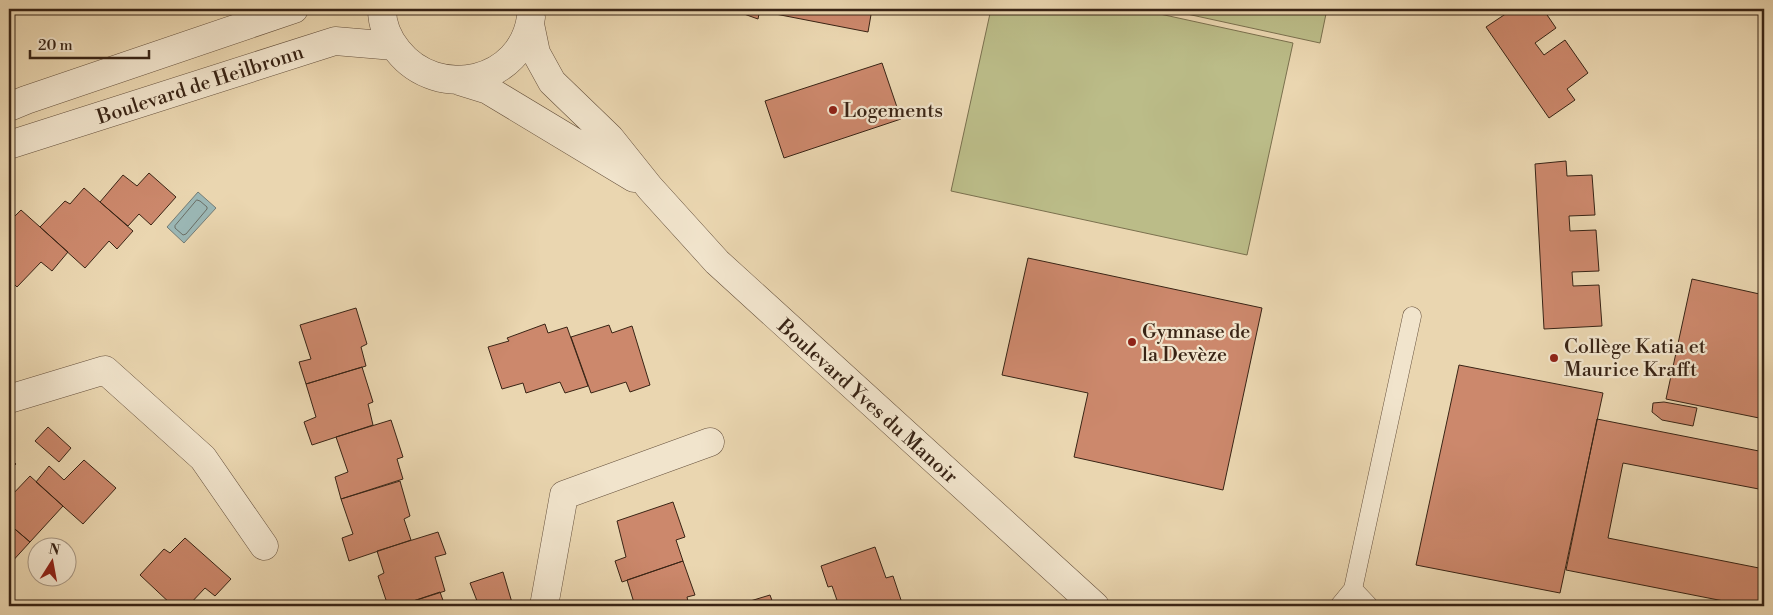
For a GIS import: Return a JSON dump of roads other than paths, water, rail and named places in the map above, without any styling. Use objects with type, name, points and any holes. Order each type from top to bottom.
[{"type":"street","name":"Boulevard de Heilbronn","points":[[9,107],[294,9]]},
{"type":"street","points":[[382,9],[386,31],[394,46]]},
{"type":"street","points":[[459,81],[490,73],[504,64],[516,53],[524,39],[531,16]]},
{"type":"street","name":"Boulevard Yves du Manoir","points":[[531,16],[536,53],[552,82],[610,138],[650,188],[717,262],[1095,606]]},
{"type":"street","name":"Boulevard de Heilbronn","points":[[9,145],[335,41],[394,46]]},
{"type":"street","name":"Boulevard Yves du Manoir","points":[[394,46],[406,61],[422,72],[488,90],[650,188]]},
{"type":"street","points":[[9,399],[105,370],[203,458],[264,546]]},
{"type":"street","points":[[544,606],[564,495],[710,442]]},
{"type":"lane","points":[[1339,606],[1353,589],[1412,316]]},
{"type":"lane","points":[[1353,589],[1369,606]]},
{"type":"water","points":[[198,192],[216,208],[184,243],[167,227]]},
{"type":"place","name":"Logements","points":[[833,110]]},
{"type":"place","name":"Gymnase de la Devèze","points":[[1132,342]]},
{"type":"place","name":"Collège Katia et Maurice Krafft","points":[[1554,358]]}]
